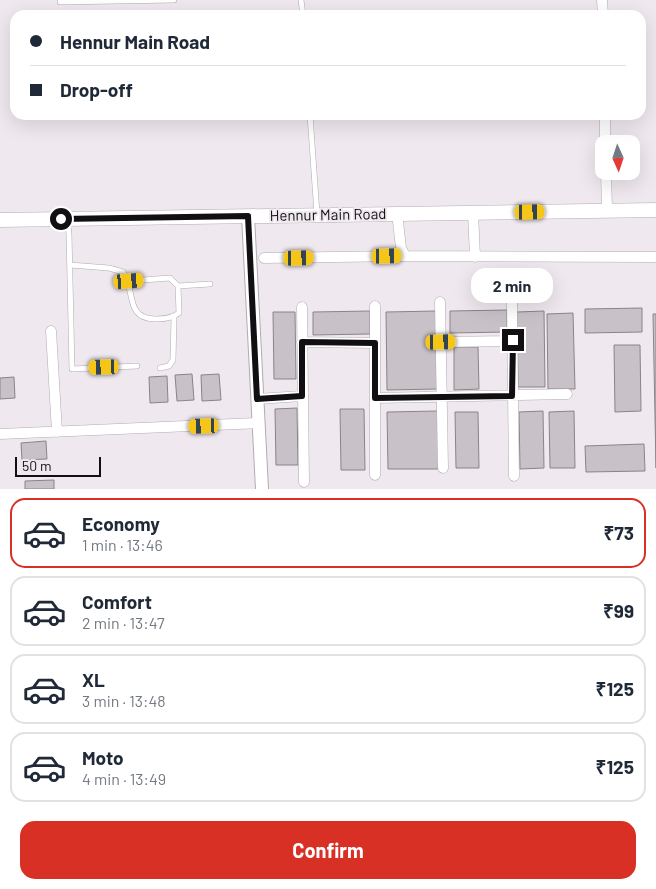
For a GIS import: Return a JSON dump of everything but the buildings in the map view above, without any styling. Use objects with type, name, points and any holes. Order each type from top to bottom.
[{"type":"main road","name":"Hennur Main Road","points":[[0,220],[656,210]]},
{"type":"street","points":[[605,120],[605,135]]},
{"type":"street","points":[[606,180],[607,210]]},
{"type":"street","points":[[472,212],[475,257]]},
{"type":"street","points":[[397,214],[401,248],[405,256]]},
{"type":"street","points":[[248,216],[262,489]]},
{"type":"street","points":[[264,258],[405,256],[656,257]]},
{"type":"street","points":[[440,302],[443,468]]},
{"type":"street","points":[[512,303],[514,476]]},
{"type":"street","points":[[374,306],[375,474]]},
{"type":"street","points":[[302,307],[304,482]]},
{"type":"street","points":[[51,331],[57,432]]},
{"type":"street","points":[[441,342],[513,340]]},
{"type":"street","points":[[302,342],[375,343]]},
{"type":"street","points":[[375,398],[567,394]]},
{"type":"street","points":[[257,399],[302,396]]},
{"type":"street","points":[[0,434],[259,423]]},
{"type":"lane","points":[[60,2],[174,0]]},
{"type":"lane","points":[[310,120],[317,215]]},
{"type":"lane","points":[[67,219],[72,369],[136,366]]},
{"type":"lane","points":[[70,265],[109,268],[123,272],[129,281],[131,304],[137,313],[148,320],[174,317],[179,314],[178,286],[170,278],[129,281]]},
{"type":"lane","points":[[178,286],[210,284]]},
{"type":"lane","points":[[160,368],[169,366],[173,360],[174,317]]},
{"type":"route","points":[[61,219],[248,216],[257,399],[302,396],[302,342],[375,343],[375,398],[512,396],[513,340]]}]
